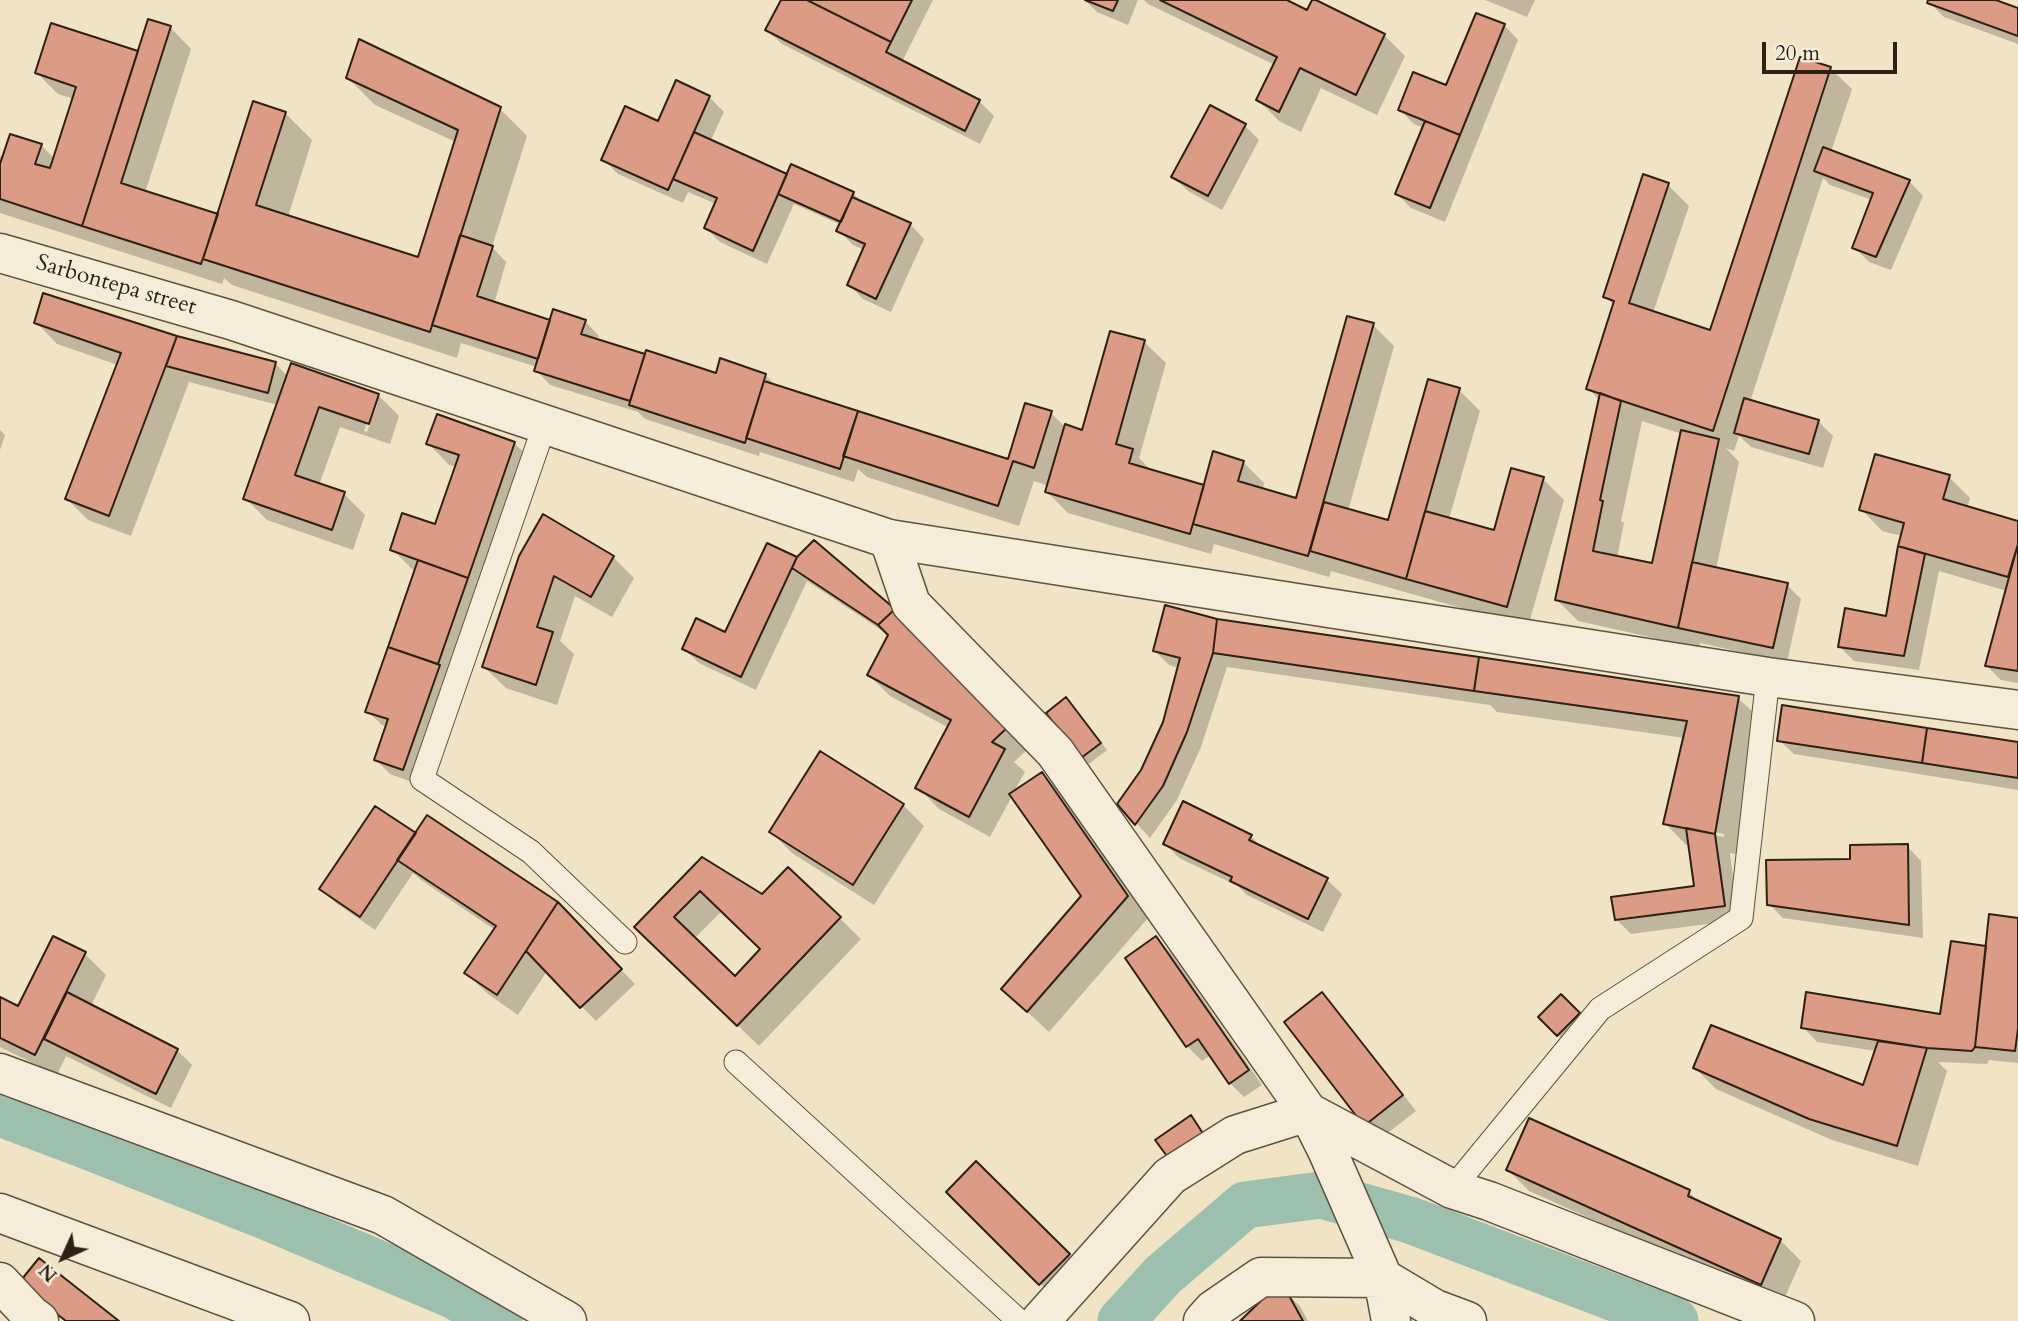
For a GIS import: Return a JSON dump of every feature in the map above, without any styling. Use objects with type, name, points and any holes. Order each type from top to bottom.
[{"type":"street","name":"Sarbontepa street","points":[[0,253],[231,320],[889,539],[1768,677],[2018,710]]},
{"type":"street","points":[[889,539],[911,604],[1055,752],[1307,1112],[1327,1150],[1383,1278],[1391,1321]]},
{"type":"street","points":[[0,1073],[383,1215],[567,1321]]},
{"type":"street","points":[[1040,1321],[1170,1176],[1236,1135],[1307,1112],[1452,1189],[1795,1321]]},
{"type":"street","points":[[0,1213],[290,1321]]},
{"type":"street","points":[[1203,1321],[1213,1310],[1261,1277],[1383,1278],[1435,1309],[1467,1321]]},
{"type":"street","points":[[0,1282],[39,1321]]},
{"type":"lane","points":[[545,424],[422,779],[531,852],[625,942]]},
{"type":"lane","points":[[1452,1189],[1600,1009],[1741,918],[1768,677]]},
{"type":"lane","points":[[736,1062],[1019,1321]]},
{"type":"building","points":[[781,0],[807,0],[891,42],[886,52],[980,100],[965,131],[765,30]]},
{"type":"building","points":[[807,0],[912,0],[891,42]]},
{"type":"building","points":[[1085,0],[1118,0],[1113,11]]},
{"type":"building","points":[[1160,0],[1287,0],[1307,10],[1312,0],[1316,0],[1385,34],[1356,95],[1300,68],[1279,112],[1256,100],[1277,57]]},
{"type":"building","points":[[1928,0],[1996,0],[2018,8],[2018,36],[1927,3]]},
{"type":"building","points":[[1476,13],[1505,24],[1460,135],[1398,110],[1413,72],[1446,85]]},
{"type":"building","points":[[148,19],[171,26],[121,183],[218,214],[201,264],[82,226]]},
{"type":"building","points":[[51,23],[138,51],[82,226],[0,199],[0,164],[10,134],[42,144],[35,164],[50,168],[76,87],[35,73]]},
{"type":"building","points":[[359,39],[501,107],[430,332],[203,259],[253,101],[286,112],[256,205],[418,257],[458,130],[346,78]]},
{"type":"building","points":[[1800,57],[1831,67],[1713,431],[1586,389],[1614,301],[1603,297],[1643,174],[1669,183],[1629,303],[1710,330]]},
{"type":"building","points":[[676,80],[710,96],[668,190],[601,160],[625,106],[658,121]]},
{"type":"building","points":[[1210,105],[1246,124],[1208,196],[1171,177]]},
{"type":"building","points":[[1425,121],[1460,135],[1430,208],[1395,194]]},
{"type":"building","points":[[694,132],[787,174],[753,251],[704,228],[717,198],[673,179]]},
{"type":"building","points":[[1823,147],[1910,180],[1876,257],[1852,248],[1873,193],[1814,171]]},
{"type":"building","points":[[791,164],[854,192],[841,222],[778,194]]},
{"type":"building","points":[[852,197],[911,223],[876,299],[847,285],[865,244],[836,231]]},
{"type":"building","points":[[460,235],[493,246],[477,296],[550,320],[538,359],[432,325]]},
{"type":"building","points":[[43,293],[177,336],[109,516],[65,499],[121,353],[34,323]]},
{"type":"building","points":[[553,309],[586,320],[581,334],[645,354],[630,401],[534,371]]},
{"type":"building","points":[[1347,316],[1374,323],[1308,556],[1193,524],[1213,451],[1244,461],[1238,481],[1296,498]]},
{"type":"building","points":[[1110,331],[1145,340],[1116,444],[1133,449],[1129,463],[1204,485],[1190,534],[1045,492],[1065,424],[1082,430]]},
{"type":"building","points":[[177,336],[276,362],[268,393],[166,366]]},
{"type":"building","points":[[646,350],[716,373],[720,358],[766,374],[745,443],[629,405]]},
{"type":"building","points":[[291,363],[379,394],[369,424],[319,407],[295,475],[345,492],[332,530],[243,499]]},
{"type":"building","points":[[1428,379],[1460,388],[1406,579],[1310,551],[1324,502],[1388,520]]},
{"type":"building","points":[[764,381],[858,411],[840,469],[746,438]]},
{"type":"building","points":[[1600,393],[1621,401],[1600,500],[1603,501],[1593,551],[1652,563],[1681,430],[1719,439],[1678,628],[1555,600]]},
{"type":"building","points":[[1744,398],[1819,420],[1809,454],[1734,433]]},
{"type":"building","points":[[1025,403],[1052,411],[1034,468],[1013,461],[998,506],[843,456],[858,411],[1008,459]]},
{"type":"building","points":[[437,414],[515,442],[468,578],[390,550],[402,513],[435,524],[459,455],[426,444]]},
{"type":"building","points":[[1875,454],[1950,475],[1943,499],[2018,521],[2018,544],[2008,577],[1898,546],[1904,523],[1859,510]]},
{"type":"building","points":[[1511,468],[1544,477],[1507,607],[1406,579],[1425,511],[1494,530]]},
{"type":"building","points":[[543,514],[614,556],[591,597],[554,576],[537,627],[553,632],[536,685],[482,667],[519,556]]},
{"type":"building","points":[[814,540],[895,609],[878,625],[792,568],[797,557]]},
{"type":"building","points":[[767,543],[797,557],[741,677],[682,649],[696,618],[725,632]]},
{"type":"building","points":[[2018,544],[2018,671],[1985,666]]},
{"type":"building","points":[[1898,546],[1925,554],[1904,656],[1838,647],[1845,608],[1886,616]]},
{"type":"building","points":[[418,560],[468,578],[438,664],[388,647]]},
{"type":"building","points":[[1692,562],[1788,583],[1773,648],[1678,628]]},
{"type":"building","points":[[1165,605],[1217,619],[1213,653],[1187,732],[1163,786],[1135,825],[1117,804],[1141,770],[1163,722],[1180,658],[1153,651]]},
{"type":"building","points":[[895,609],[1009,726],[992,742],[1005,749],[969,817],[915,788],[951,720],[867,675],[888,635],[878,625]]},
{"type":"building","points":[[1217,619],[1479,657],[1474,691],[1213,653]]},
{"type":"building","points":[[388,647],[440,665],[403,770],[374,760],[388,719],[365,712]]},
{"type":"building","points":[[1479,657],[1739,696],[1715,834],[1663,824],[1687,721],[1474,691]]},
{"type":"building","points":[[1066,697],[1101,743],[1081,758],[1046,713]]},
{"type":"building","points":[[1782,705],[1927,728],[1922,763],[1777,741]]},
{"type":"building","points":[[1927,728],[2018,742],[2018,778],[1922,763]]},
{"type":"building","points":[[820,751],[904,804],[853,885],[769,832]]},
{"type":"building","points":[[1042,772],[1128,896],[1027,1012],[1001,989],[1081,896],[1009,794]]},
{"type":"building","points":[[1183,801],[1252,835],[1249,840],[1328,878],[1308,919],[1230,881],[1232,877],[1163,844]]},
{"type":"building","points":[[375,806],[416,833],[360,917],[319,889]]},
{"type":"building","points":[[427,815],[558,902],[497,995],[464,973],[496,926],[397,860]]},
{"type":"building","points":[[1686,828],[1715,834],[1725,906],[1615,920],[1611,897],[1694,886]]},
{"type":"building","points":[[1908,844],[1909,925],[1767,905],[1766,860],[1850,859],[1850,845]]},
{"type":"building","points":[[702,857],[762,894],[788,867],[841,917],[737,1026],[634,927]],"holes":[[[700,891],[760,949],[735,976],[674,917]]]},
{"type":"building","points":[[558,902],[622,969],[580,1008],[526,951]]},
{"type":"building","points":[[1989,914],[2018,918],[2018,1029],[2015,1051],[1975,1047]]},
{"type":"building","points":[[53,936],[86,952],[35,1055],[0,1038],[0,997],[18,1006]]},
{"type":"building","points":[[1156,936],[1249,1070],[1229,1084],[1198,1039],[1186,1047],[1125,958]]},
{"type":"building","points":[[1951,941],[1986,946],[1975,1047],[1972,1051],[1927,1048],[1801,1028],[1806,992],[1940,1014]]},
{"type":"building","points":[[67,992],[178,1049],[156,1094],[44,1039]]},
{"type":"building","points":[[1322,992],[1403,1095],[1364,1126],[1284,1022]]},
{"type":"building","points":[[1561,994],[1580,1013],[1557,1036],[1538,1017]]},
{"type":"building","points":[[1711,1025],[1863,1085],[1878,1041],[1927,1048],[1897,1146],[1809,1119],[1693,1068]]},
{"type":"building","points":[[1191,1115],[1204,1135],[1169,1159],[1155,1140]]},
{"type":"building","points":[[1529,1118],[1690,1190],[1688,1196],[1781,1239],[1761,1285],[1506,1170]]},
{"type":"building","points":[[976,1161],[1070,1254],[1039,1285],[946,1192]]},
{"type":"building","points":[[39,1258],[119,1321],[66,1321],[18,1284]]},
{"type":"building","points":[[1286,1290],[1303,1321],[1240,1321],[1268,1294]]},
{"type":"waterway","points":[[0,1113],[265,1216],[453,1295],[499,1321]]},
{"type":"waterway","points":[[1121,1321],[1163,1275],[1245,1205],[1321,1195],[1410,1220],[1675,1321]]}]
